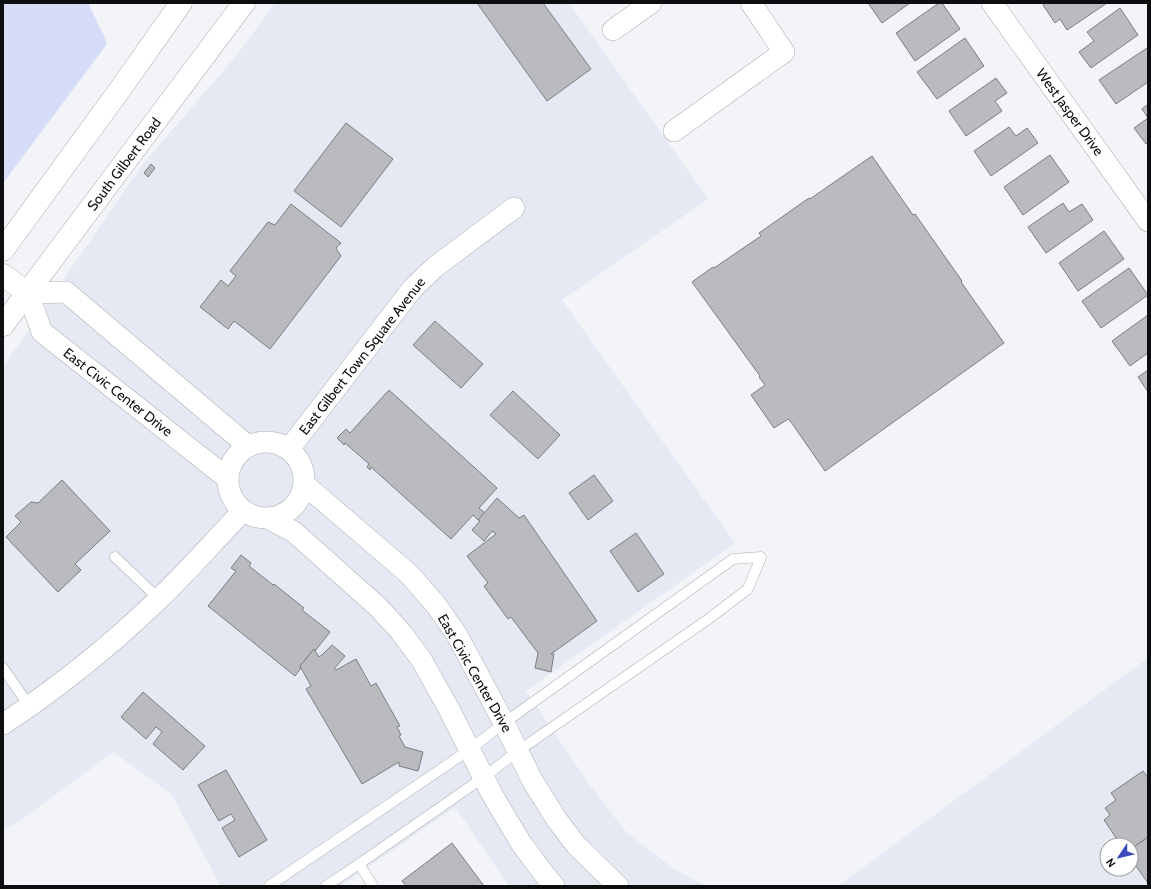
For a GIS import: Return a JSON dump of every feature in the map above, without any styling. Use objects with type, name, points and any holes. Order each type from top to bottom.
[{"type":"main road","points":[[3,250],[181,3]]},
{"type":"main road","name":"South Gilbert Road","points":[[3,325],[244,3]]},
{"type":"main road","points":[[3,275],[28,293]]},
{"type":"street","points":[[613,30],[651,3]]},
{"type":"street","points":[[674,131],[784,52],[751,3]]},
{"type":"street","name":"West Jasper Drive","points":[[992,3],[1148,221]]},
{"type":"street","name":"East Gilbert Town Square Avenue","points":[[289,449],[413,288],[435,267],[514,208]]},
{"type":"street","points":[[28,293],[66,292],[248,446]]},
{"type":"street","name":"East Civic Center Drive","points":[[28,293],[42,332],[227,478]]},
{"type":"street","points":[[270,519],[283,515],[293,507],[301,497],[304,484],[303,471],[298,459],[289,449],[280,444],[258,442],[240,451],[233,459],[229,468],[227,478],[228,488],[236,505],[252,516],[270,519],[294,532],[378,607],[401,632],[421,659],[450,711],[496,801],[521,843],[554,886]]},
{"type":"street","name":"East Civic Center Drive","points":[[304,484],[409,574],[436,605],[457,635],[504,723],[532,780],[557,820],[576,845],[618,886]]},
{"type":"street","points":[[3,724],[30,707],[60,684],[159,599],[243,511]]},
{"type":"lane","points":[[115,557],[159,599]]},
{"type":"lane","points":[[268,886],[470,750],[504,723],[733,560],[760,557],[748,589],[707,620],[518,751],[484,777],[326,886]]},
{"type":"lane","points":[[3,668],[30,707]]},
{"type":"lane","points":[[359,864],[373,886]]},
{"type":"shaded area","points":[[3,3],[88,3],[107,44],[3,183]]},
{"type":"shaded area","points":[[275,3],[569,3],[708,199],[562,300],[735,543],[526,691],[589,784],[627,833],[674,869],[706,886],[509,886],[455,807],[341,886],[221,886],[171,794],[113,752],[24,818],[3,830],[3,367],[143,164],[237,55]]},
{"type":"shaded area","points":[[1148,658],[1148,886],[838,886]]},
{"type":"building","points":[[477,3],[543,3],[591,69],[547,101]]},
{"type":"building","points":[[868,3],[910,3],[882,23]]},
{"type":"building","points":[[939,3],[942,3],[960,29],[915,61],[896,33]]},
{"type":"building","points":[[1046,3],[1107,3],[1067,30],[1060,19],[1055,23],[1043,5]]},
{"type":"building","points":[[1120,8],[1138,35],[1091,68],[1079,52],[1094,41],[1087,32]]},
{"type":"building","points":[[965,38],[984,66],[937,99],[917,72]]},
{"type":"building","points":[[1147,48],[1148,82],[1116,104],[1099,80]]},
{"type":"building","points":[[996,78],[1007,93],[995,101],[1002,111],[966,136],[949,111]]},
{"type":"building","points":[[1148,104],[1148,118],[1142,109]]},
{"type":"building","points":[[1148,118],[1148,143],[1146,144],[1134,128]]},
{"type":"building","points":[[346,123],[393,159],[341,227],[294,191]]},
{"type":"building","points":[[1009,127],[1016,136],[1027,128],[1038,143],[991,176],[974,151]]},
{"type":"building","points":[[1050,155],[1069,182],[1023,215],[1004,187]]},
{"type":"building","points":[[872,156],[913,215],[915,214],[1004,343],[825,471],[788,419],[774,428],[751,395],[765,385],[759,377],[760,376],[692,282],[761,236],[759,233]]},
{"type":"building","points":[[151,164],[155,168],[148,177],[144,173]]},
{"type":"building","points":[[1063,203],[1069,212],[1082,204],[1093,220],[1046,253],[1028,227]]},
{"type":"building","points":[[291,204],[341,243],[336,248],[341,256],[270,349],[234,321],[228,329],[200,307],[221,280],[228,286],[236,276],[230,271],[268,222],[275,225]]},
{"type":"building","points":[[1104,231],[1124,259],[1078,291],[1059,263]]},
{"type":"building","points":[[1129,268],[1148,295],[1101,328],[1082,301]]},
{"type":"building","points":[[1148,315],[1148,353],[1130,366],[1112,341]]},
{"type":"building","points":[[435,321],[483,364],[461,388],[413,345]]},
{"type":"building","points":[[1148,370],[1148,392],[1138,377]]},
{"type":"building","points":[[389,390],[497,488],[479,508],[485,513],[478,520],[473,515],[451,539],[371,467],[370,470],[367,467],[369,464],[337,438],[346,429],[350,433]]},
{"type":"building","points":[[513,391],[560,435],[538,459],[490,415]]},
{"type":"building","points":[[594,475],[613,501],[588,520],[569,493]]},
{"type":"building","points":[[62,480],[110,531],[75,564],[81,570],[58,592],[6,537],[21,522],[15,516],[31,502],[38,503]]},
{"type":"building","points":[[497,498],[519,518],[524,515],[597,621],[551,654],[554,654],[551,672],[535,668],[538,653],[511,617],[508,619],[484,586],[488,583],[467,556],[496,534],[492,531],[484,541],[472,530],[480,521],[478,520]]},
{"type":"building","points":[[636,533],[664,574],[638,592],[610,551]]},
{"type":"building","points":[[241,555],[251,563],[249,566],[304,608],[302,610],[330,632],[315,651],[314,649],[300,666],[301,668],[295,676],[208,606],[236,571],[231,568]]},
{"type":"building","points":[[332,645],[345,656],[334,669],[336,670],[356,659],[371,686],[376,683],[400,726],[397,727],[401,735],[399,736],[405,747],[423,752],[418,771],[399,766],[399,762],[362,784],[306,689],[311,686],[300,666],[314,649],[319,657]]},
{"type":"building","points":[[143,692],[205,746],[183,770],[153,744],[162,732],[156,727],[146,739],[121,717]]},
{"type":"building","points":[[226,770],[267,840],[239,857],[222,828],[235,820],[231,814],[219,821],[198,785]]},
{"type":"building","points":[[1143,771],[1148,778],[1148,837],[1139,843],[1139,837],[1116,837],[1104,820],[1110,815],[1105,808],[1116,800],[1111,793]]},
{"type":"building","points":[[1148,837],[1148,883],[1139,870],[1139,843]]},
{"type":"building","points":[[452,843],[484,886],[406,886],[402,881]]}]
